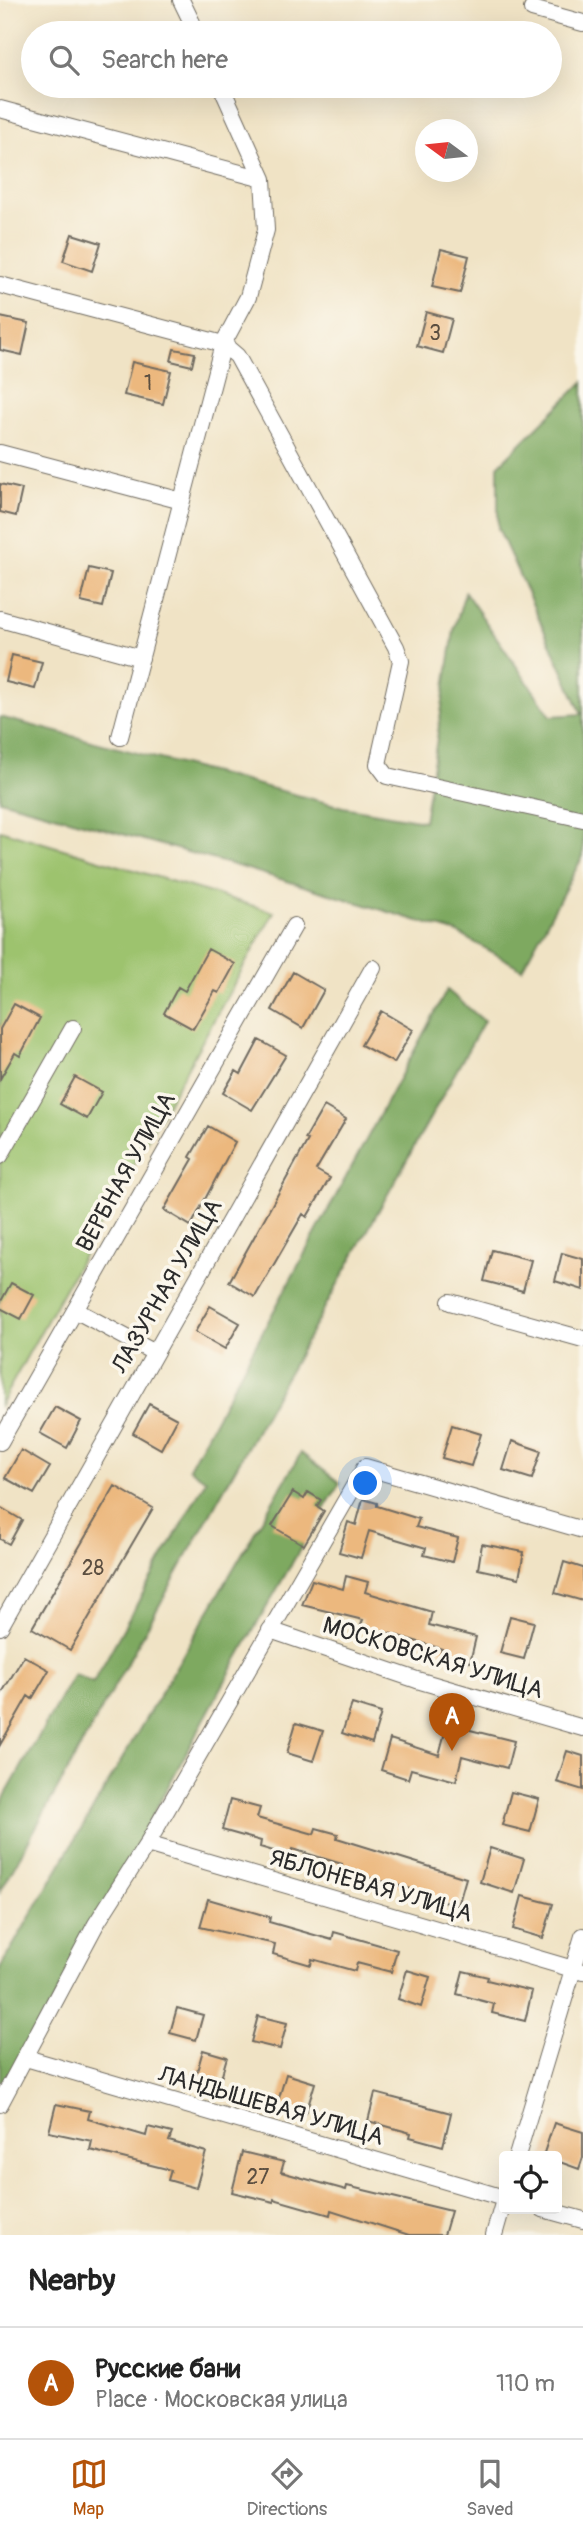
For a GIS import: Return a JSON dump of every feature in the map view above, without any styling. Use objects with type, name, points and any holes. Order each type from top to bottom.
[{"type":"street","points":[[181,0],[191,21]]},
{"type":"street","points":[[532,9],[583,23]]},
{"type":"street","points":[[120,737],[222,344],[248,297],[266,230],[263,179],[226,98]]},
{"type":"street","points":[[0,109],[263,179]]},
{"type":"street","points":[[0,285],[222,344],[237,356],[401,661],[378,764],[387,776],[583,819]]},
{"type":"street","points":[[0,453],[182,501]]},
{"type":"street","points":[[0,619],[141,658]]},
{"type":"street","name":"ВЕРБНАЯ УЛИЦА","points":[[0,1442],[294,926]]},
{"type":"street","name":"ЛАЗУРНАЯ УЛИЦА","points":[[0,1627],[373,968]]},
{"type":"street","points":[[0,1156],[73,1028]]},
{"type":"street","points":[[450,1302],[583,1339]]},
{"type":"street","points":[[75,1310],[155,1353]]},
{"type":"street","points":[[0,2104],[96,1924],[147,1844],[365,1467],[583,1530]]},
{"type":"street","name":"МОСКОВСКАЯ УЛИЦА","points":[[270,1630],[417,1680],[583,1728]]},
{"type":"street","name":"ЯБЛОНЕВАЯ УЛИЦА","points":[[147,1844],[578,1970]]},
{"type":"street","points":[[519,2151],[578,1970],[583,1936]]},
{"type":"street","name":"ЛАНДЫШЕВАЯ УЛИЦА","points":[[26,2058],[499,2198]]},
{"type":"street","points":[[494,2235],[500,2214]]},
{"type":"street","points":[[561,2214],[583,2220]]},
{"type":"green space","points":[[583,382],[583,856],[522,969],[458,933],[244,868],[0,800],[0,717],[343,807],[424,821],[454,630],[465,592],[551,716],[582,714],[498,528],[498,466]]},
{"type":"green space","points":[[0,830],[274,912],[0,1405]]},
{"type":"green space","points":[[447,990],[484,1021],[0,1892],[0,1805],[74,1674],[93,1683],[206,1480],[189,1468]]},
{"type":"green space","points":[[301,1453],[340,1483],[208,1712],[0,2099],[0,1968]]},
{"type":"building","points":[[72,234],[101,243],[92,271],[63,261]]},
{"type":"building","points":[[441,249],[469,256],[460,293],[432,287]]},
{"type":"building","points":[[426,312],[452,319],[443,353],[417,346]]},
{"type":"building","points":[[0,317],[29,323],[22,355],[0,350]]},
{"type":"building","points":[[174,349],[195,353],[192,366],[171,361]]},
{"type":"building","points":[[132,362],[171,371],[163,404],[124,395]]},
{"type":"building","points":[[0,484],[22,489],[16,516],[0,512]]},
{"type":"building","points":[[89,568],[111,573],[103,607],[81,602]]},
{"type":"building","points":[[12,655],[42,662],[35,689],[6,682]]},
{"type":"building","points":[[208,949],[235,964],[219,993],[215,991],[193,1029],[164,1013],[178,987],[185,991]]},
{"type":"building","points":[[293,972],[324,990],[303,1028],[272,1010]]},
{"type":"building","points":[[14,1004],[40,1018],[20,1056],[15,1053],[0,1079],[0,1029]]},
{"type":"building","points":[[381,1011],[413,1030],[394,1063],[361,1045]]},
{"type":"building","points":[[259,1040],[286,1055],[252,1110],[223,1093],[236,1071],[241,1074]]},
{"type":"building","points":[[75,1077],[102,1092],[87,1119],[60,1104]]},
{"type":"building","points":[[324,1106],[346,1119],[316,1170],[330,1178],[307,1217],[303,1214],[255,1297],[229,1282]]},
{"type":"building","points":[[208,1126],[235,1142],[191,1226],[164,1210]]},
{"type":"building","points":[[492,1250],[531,1260],[523,1291],[484,1281]]},
{"type":"building","points":[[562,1253],[583,1259],[583,1290],[555,1281]]},
{"type":"building","points":[[11,1283],[34,1295],[21,1319],[0,1308]]},
{"type":"building","points":[[210,1306],[240,1323],[225,1349],[195,1332]]},
{"type":"building","points":[[149,1404],[177,1419],[161,1449],[133,1433]]},
{"type":"building","points":[[55,1407],[81,1421],[67,1448],[40,1433]]},
{"type":"building","points":[[452,1425],[481,1434],[471,1466],[442,1458]]},
{"type":"building","points":[[512,1441],[541,1451],[532,1479],[503,1470]]},
{"type":"building","points":[[21,1450],[50,1467],[34,1494],[5,1478]]},
{"type":"building","points":[[115,1486],[153,1508],[70,1650],[32,1628]]},
{"type":"building","points":[[293,1492],[304,1499],[308,1492],[321,1500],[317,1506],[324,1511],[304,1545],[272,1526]]},
{"type":"building","points":[[363,1499],[419,1519],[416,1527],[458,1538],[452,1562],[424,1555],[426,1548],[369,1531],[361,1558],[339,1552],[348,1522],[356,1525]]},
{"type":"building","points":[[0,1507],[22,1520],[9,1544],[0,1539]]},
{"type":"building","points":[[482,1544],[524,1552],[519,1578],[478,1569]]},
{"type":"building","points":[[564,1562],[583,1568],[583,1601],[555,1593]]},
{"type":"building","points":[[346,1576],[368,1582],[365,1592],[432,1612],[429,1625],[476,1637],[470,1662],[440,1655],[442,1649],[361,1625],[363,1620],[302,1605],[312,1580],[343,1589]]},
{"type":"building","points":[[510,1616],[534,1622],[524,1659],[500,1653]]},
{"type":"building","points":[[24,1656],[49,1670],[32,1699],[28,1696],[0,1745],[0,1696]]},
{"type":"building","points":[[352,1704],[381,1713],[372,1743],[342,1733]]},
{"type":"building","points":[[448,1721],[470,1727],[470,1730],[514,1741],[507,1768],[462,1756],[456,1781],[411,1769],[408,1779],[381,1770],[390,1739],[439,1755]]},
{"type":"building","points":[[296,1723],[323,1731],[313,1761],[287,1753]]},
{"type":"building","points":[[567,1751],[583,1756],[583,1790],[557,1782]]},
{"type":"building","points":[[511,1792],[539,1799],[530,1832],[502,1825]]},
{"type":"building","points":[[230,1800],[260,1808],[257,1818],[314,1834],[316,1828],[338,1834],[337,1838],[466,1878],[458,1906],[429,1897],[430,1894],[340,1870],[342,1864],[292,1849],[290,1856],[260,1847],[261,1841],[222,1830]]},
{"type":"building","points":[[490,1848],[524,1859],[514,1893],[480,1882]]},
{"type":"building","points":[[522,1896],[553,1904],[543,1938],[513,1929]]},
{"type":"building","points":[[208,1899],[270,1917],[269,1922],[332,1940],[334,1932],[397,1950],[391,1972],[357,1963],[355,1971],[312,1959],[311,1965],[273,1954],[275,1944],[200,1927]]},
{"type":"building","points":[[407,1970],[430,1977],[421,2007],[398,1999]]},
{"type":"building","points":[[463,1971],[532,1991],[525,2021],[492,2013],[494,2004],[457,1994]]},
{"type":"building","points":[[177,2008],[203,2015],[196,2040],[170,2033]]},
{"type":"building","points":[[258,2016],[287,2023],[280,2049],[251,2042]]},
{"type":"building","points":[[203,2050],[227,2057],[218,2088],[194,2082]]},
{"type":"building","points":[[286,2074],[315,2083],[306,2113],[277,2105]]},
{"type":"building","points":[[375,2093],[451,2113],[443,2146],[410,2137],[411,2133],[368,2121]]},
{"type":"building","points":[[56,2104],[90,2111],[88,2119],[146,2136],[148,2127],[172,2133],[169,2141],[206,2152],[196,2188],[168,2180],[171,2170],[90,2150],[92,2141],[49,2132]]},
{"type":"building","points":[[554,2123],[583,2132],[583,2157],[579,2169],[562,2163],[562,2151],[545,2151]]},
{"type":"building","points":[[242,2152],[284,2162],[281,2172],[346,2190],[347,2186],[451,2211],[444,2235],[409,2235],[331,2210],[330,2215],[274,2199],[274,2202],[232,2192]]},
{"type":"place","name":"Русские бани","points":[[452,1751]]}]
